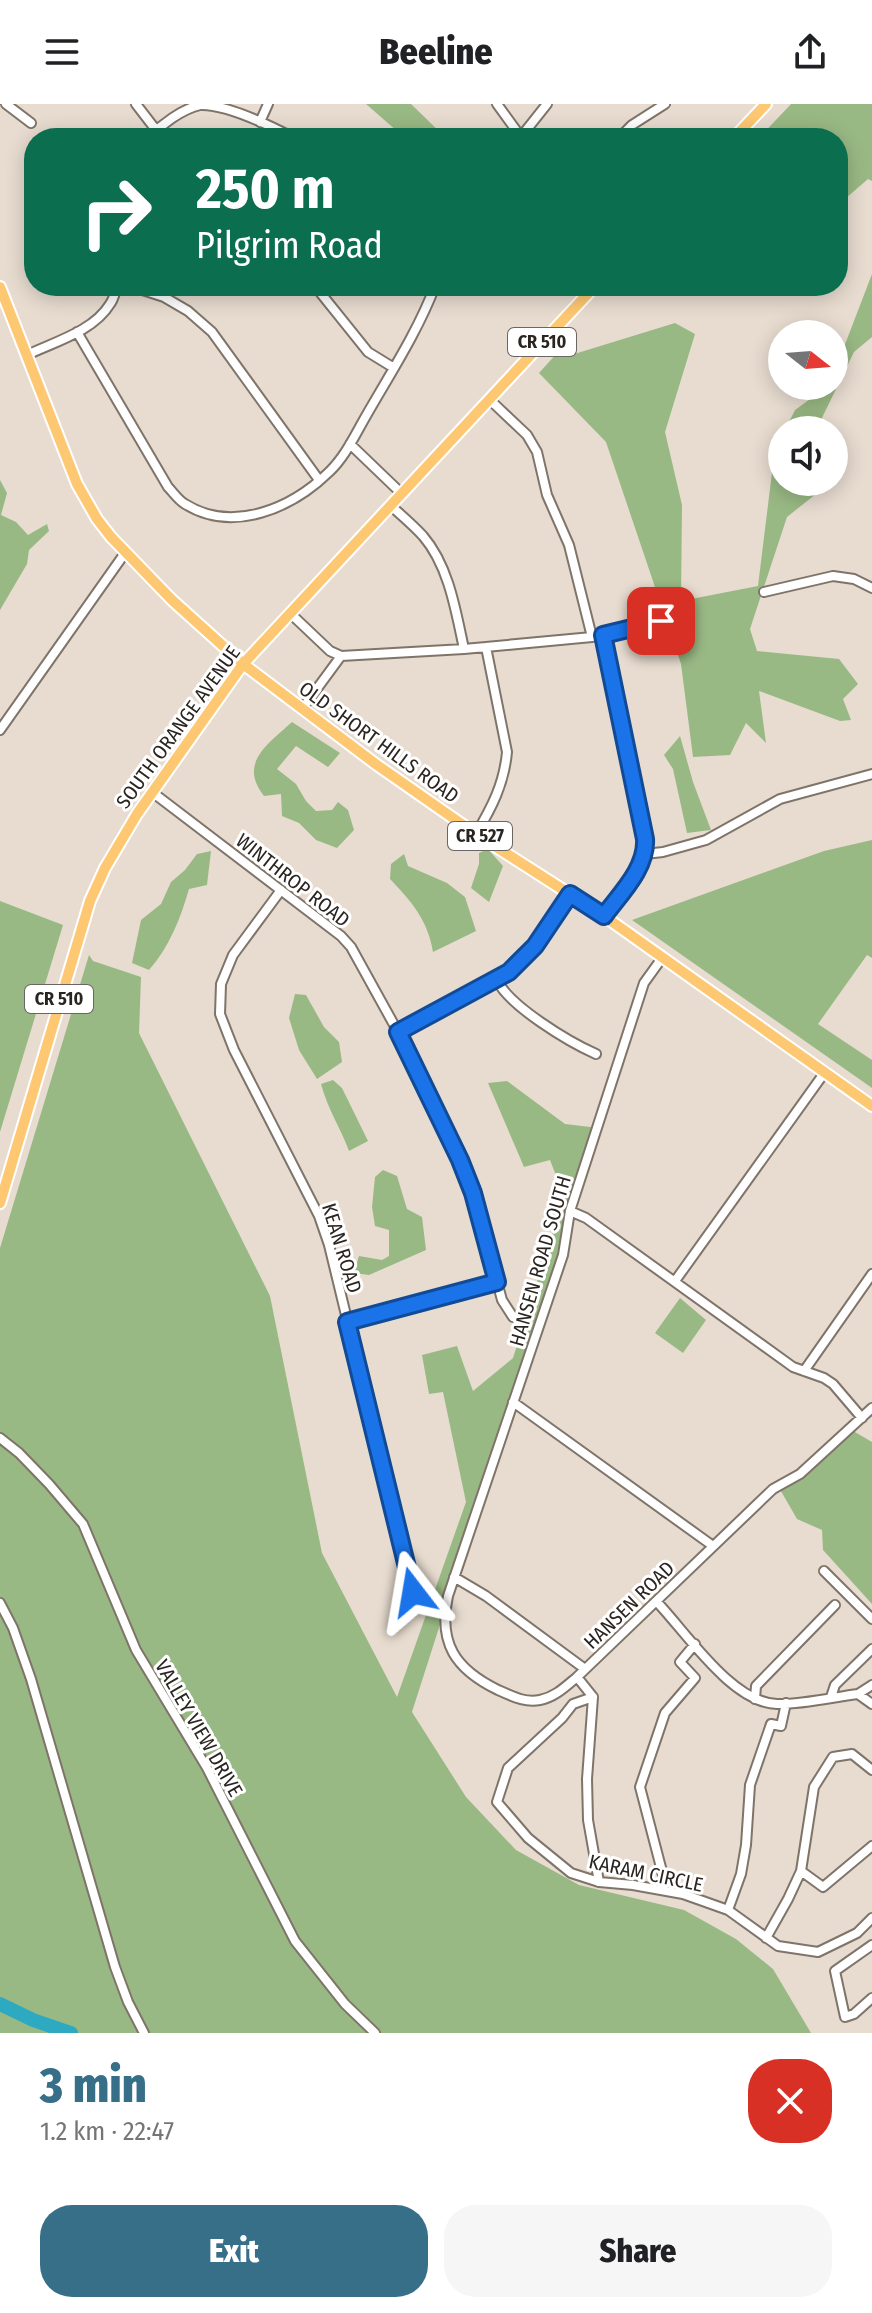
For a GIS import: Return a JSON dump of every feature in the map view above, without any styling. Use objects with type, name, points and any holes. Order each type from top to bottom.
[{"type":"main road","points":[[743,128],[766,104]]},
{"type":"main road","name":"OLD SHORT HILLS ROAD","points":[[0,287],[77,484],[97,519],[125,553],[243,664],[377,765],[476,834],[604,916],[872,1106]]},
{"type":"main road","name":"SOUTH ORANGE AVENUE","points":[[0,1203],[90,901],[107,863],[152,792],[243,664],[586,296]]},
{"type":"street","points":[[6,104],[31,123]]},
{"type":"street","points":[[136,104],[154,128]]},
{"type":"street","points":[[260,122],[268,104]]},
{"type":"street","points":[[497,104],[514,128]]},
{"type":"street","points":[[528,128],[547,104]]},
{"type":"street","points":[[629,128],[665,104]]},
{"type":"street","points":[[160,128],[198,106],[211,105],[235,111],[273,128]]},
{"type":"street","points":[[27,355],[98,319],[114,296]]},
{"type":"street","points":[[161,296],[188,311],[212,332],[319,480]]},
{"type":"street","points":[[323,296],[368,352],[394,368]]},
{"type":"street","points":[[77,332],[168,487],[183,503],[202,512],[229,517],[256,515],[284,505],[330,472],[394,368],[430,296]]},
{"type":"street","points":[[489,399],[527,435],[537,452],[547,495],[569,545],[592,637]]},
{"type":"street","points":[[350,444],[401,493]]},
{"type":"street","points":[[390,505],[423,536],[433,550],[454,606],[464,649]]},
{"type":"street","points":[[0,730],[125,553]]},
{"type":"street","points":[[764,592],[833,576],[854,579],[872,588]]},
{"type":"street","points":[[291,614],[330,651],[341,656],[592,637],[661,621]]},
{"type":"street","points":[[603,635],[645,839],[645,854],[637,870],[604,916]]},
{"type":"street","points":[[476,834],[498,796],[507,752],[486,647]]},
{"type":"street","points":[[302,709],[341,656]]},
{"type":"street","points":[[645,854],[706,840],[780,799],[872,774]]},
{"type":"street","name":"WINTHROP ROAD","points":[[152,792],[341,936],[351,947],[398,1032],[460,1160],[473,1193],[502,1300],[513,1317]]},
{"type":"street","name":"KEAN ROAD","points":[[281,890],[233,955],[221,984],[220,1014],[234,1050],[319,1216],[329,1245],[413,1592],[417,1598]]},
{"type":"street","points":[[398,1032],[497,980],[529,954],[570,894]]},
{"type":"street","name":"HANSEN ROAD SOUTH","points":[[454,1577],[563,1255],[570,1211],[644,983],[662,958]]},
{"type":"street","points":[[497,980],[514,1001],[576,1045],[596,1054]]},
{"type":"street","points":[[675,1281],[825,1072]]},
{"type":"street","points":[[570,1211],[586,1218],[793,1367],[833,1384],[862,1418]]},
{"type":"street","points":[[804,1371],[872,1274]]},
{"type":"street","points":[[347,1322],[497,1282]]},
{"type":"street","points":[[513,1402],[713,1546]]},
{"type":"street","name":"HANSEN ROAD","points":[[454,1577],[445,1611],[445,1634],[457,1658],[475,1677],[516,1698],[529,1701],[557,1693],[773,1489],[800,1474],[872,1408]]},
{"type":"street","name":"VALLEY VIEW DRIVE","points":[[0,1438],[49,1484],[83,1524],[136,1650],[207,1768],[295,1941],[345,2004],[375,2033]]},
{"type":"street","points":[[824,1571],[872,1619]]},
{"type":"street","points":[[454,1577],[486,1596],[585,1669]]},
{"type":"street","points":[[656,1601],[730,1684],[755,1699],[776,1705],[858,1694],[872,1685]]},
{"type":"street","points":[[0,1603],[13,1628],[31,1679],[115,1967],[144,2033]]},
{"type":"street","points":[[755,1699],[756,1686],[835,1605]]},
{"type":"street","points":[[662,1890],[664,1879],[640,1787],[665,1713],[695,1678],[680,1662],[695,1644]]},
{"type":"street","points":[[831,1697],[835,1685],[872,1649]]},
{"type":"street","points":[[577,1677],[593,1697],[587,1779],[588,1820],[599,1882]]},
{"type":"street","points":[[858,1694],[872,1704]]},
{"type":"street","name":"KARAM CIRCLE","points":[[593,1697],[573,1704],[508,1768],[497,1802],[528,1838],[571,1873],[599,1882],[683,1894],[728,1910],[778,1946],[818,1952],[857,1933],[872,1918]]},
{"type":"street","points":[[728,1910],[744,1859],[750,1785],[767,1733],[771,1724],[781,1726],[786,1703]]},
{"type":"street","points":[[766,1938],[801,1871],[814,1787],[833,1757],[852,1754],[872,1770]]},
{"type":"street","points":[[801,1871],[823,1887],[872,1846]]},
{"type":"street","points":[[850,1936],[858,1954]]},
{"type":"street","points":[[872,1945],[835,1971],[845,2017],[854,2014],[872,1998]]},
{"type":"green space","points":[[366,104],[411,104],[436,128],[394,128]]},
{"type":"green space","points":[[791,104],[872,104],[872,181],[868,179],[848,196],[848,128],[768,128]]},
{"type":"green space","points":[[872,274],[872,337],[854,352],[848,364],[848,337]]},
{"type":"green space","points":[[675,323],[695,334],[665,432],[682,505],[681,601],[758,586],[769,496],[813,496],[787,517],[750,629],[757,651],[839,659],[858,684],[843,699],[851,720],[840,721],[759,691],[766,743],[746,723],[730,755],[693,757],[681,664],[606,442],[539,373],[558,352],[571,355]]},
{"type":"green space","points":[[809,400],[831,400],[823,416],[792,416]]},
{"type":"green space","points":[[0,480],[7,493],[1,515],[16,522],[28,535],[47,524],[49,531],[29,550],[27,564],[0,610]]},
{"type":"green space","points":[[292,722],[340,753],[328,767],[296,746],[277,769],[296,784],[316,811],[332,810],[338,802],[348,810],[354,830],[337,848],[316,840],[299,823],[282,816],[281,794],[264,796],[257,784],[254,774],[259,755]]},
{"type":"green space","points":[[680,736],[711,830],[687,833],[673,769],[664,755]]},
{"type":"green space","points":[[872,840],[872,958],[867,955],[818,1024],[872,1060],[872,1088],[632,920],[824,851]]},
{"type":"green space","points":[[488,849],[503,866],[489,902],[471,888],[479,864],[479,853]]},
{"type":"green space","points":[[211,851],[207,885],[189,889],[174,932],[163,952],[149,970],[132,963],[141,920],[161,904],[171,882],[197,854]]},
{"type":"green space","points":[[404,854],[408,866],[447,883],[465,897],[476,931],[433,952],[418,912],[390,879],[391,864]]},
{"type":"green space","points":[[0,901],[63,925],[0,1132]]},
{"type":"green space","points":[[89,955],[93,961],[141,977],[139,1033],[270,1296],[322,1553],[397,1697],[466,1502],[443,1392],[429,1394],[422,1355],[457,1346],[473,1391],[513,1358],[564,1196],[550,1160],[524,1167],[488,1083],[507,1081],[565,1124],[599,1128],[412,1712],[466,1797],[516,1850],[579,1885],[684,1910],[736,1939],[773,1969],[811,2033],[0,2033],[0,1248]]},
{"type":"green space","points":[[295,994],[306,995],[324,1027],[339,1042],[342,1062],[317,1079],[299,1050],[289,1018]]},
{"type":"green space","points":[[333,1080],[342,1088],[368,1141],[349,1151],[321,1084]]},
{"type":"green space","points":[[383,1170],[397,1176],[407,1209],[422,1217],[426,1250],[369,1275],[354,1273],[359,1256],[382,1260],[389,1256],[389,1230],[375,1226],[372,1207],[375,1177]]},
{"type":"green space","points":[[680,1298],[706,1320],[683,1353],[655,1333]]},
{"type":"green space","points":[[848,1428],[872,1442],[872,1604],[823,1550],[822,1530],[797,1519],[778,1486]]},
{"type":"waterway","points":[[0,2004],[71,2033]]},
{"type":"route","points":[[413,1592],[347,1322],[497,1282],[473,1193],[460,1160],[398,1032],[509,972],[529,954],[570,894],[604,916],[637,870],[645,854],[645,839],[603,635],[661,621]]}]
